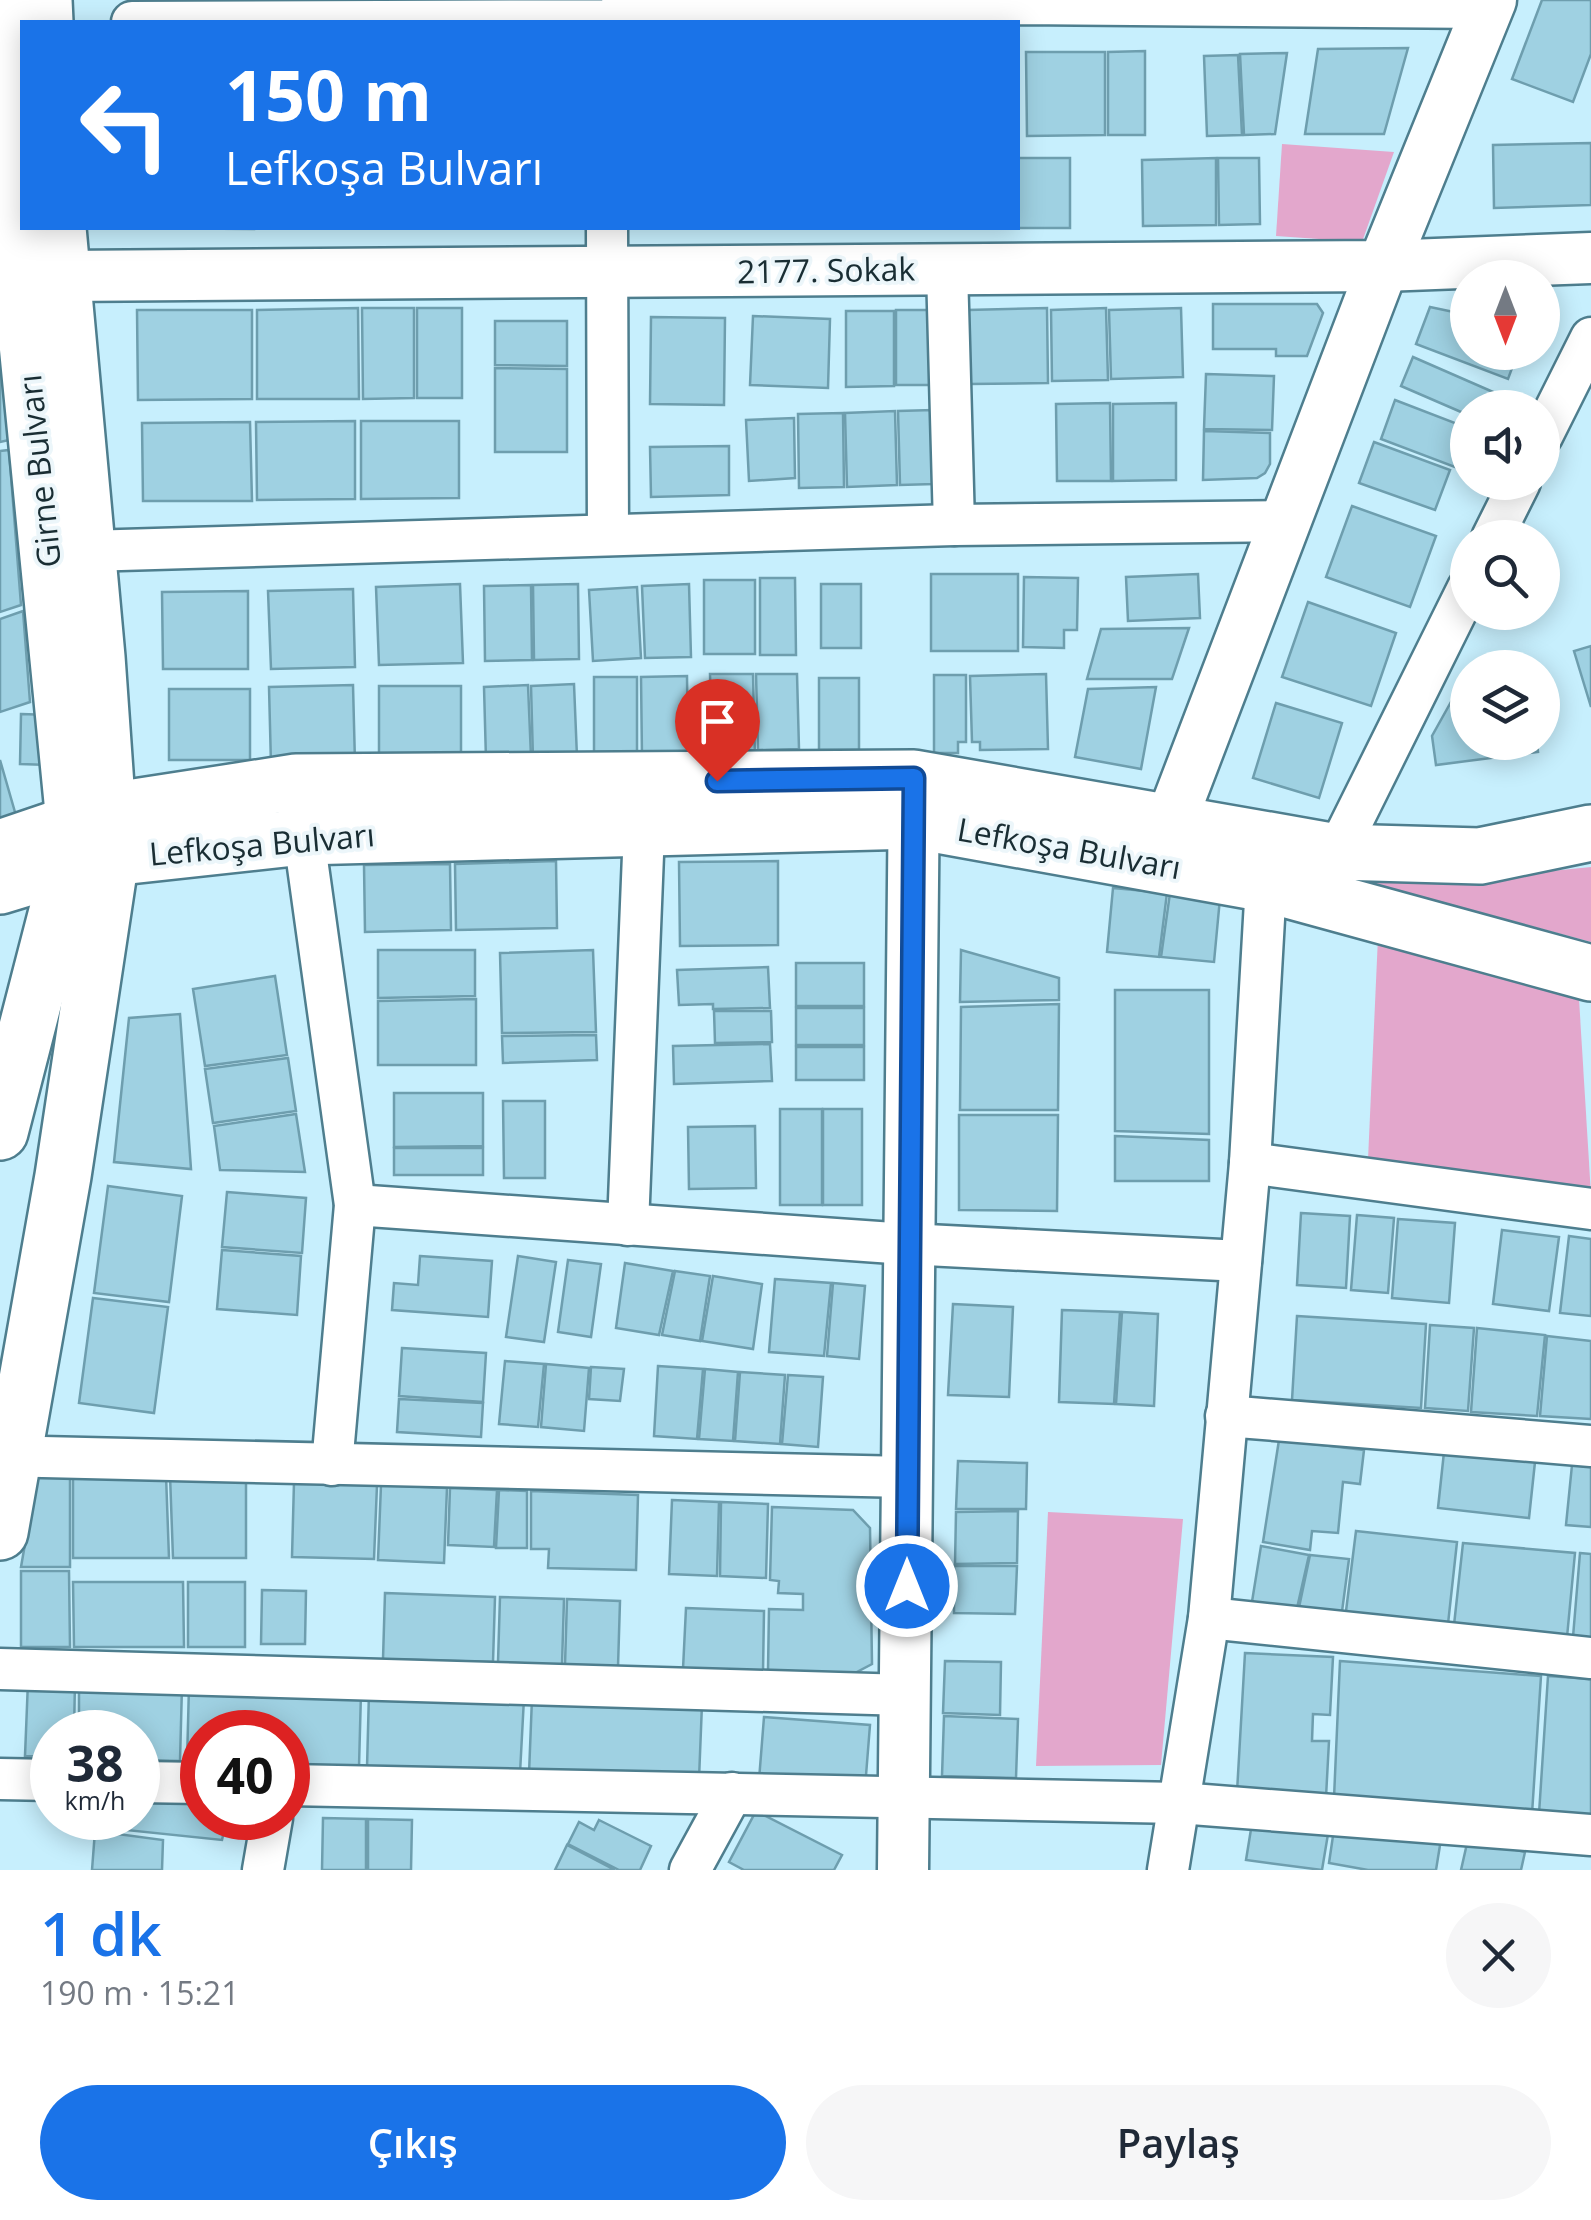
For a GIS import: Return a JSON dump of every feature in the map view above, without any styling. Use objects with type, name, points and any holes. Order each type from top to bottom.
[{"type":"main road","name":"Girne Bulvarı","points":[[0,18],[20,149]]},
{"type":"main road","name":"Girne Bulvarı","points":[[32,230],[91,839]]},
{"type":"main road","name":"Girne Bulvarı","points":[[33,230],[87,551],[91,839]]},
{"type":"main road","name":"Lefkoşa Bulvarı","points":[[0,886],[91,839],[296,782],[914,799],[1172,821],[1338,852],[1480,856],[1591,833]]},
{"type":"main road","name":"Lefkoşa Bulvarı","points":[[0,848],[91,839],[644,830],[914,799],[1266,884],[1591,973]]},
{"type":"main road","points":[[0,1132],[25,1032],[91,839]]},
{"type":"main road","points":[[0,1532],[6,1456],[64,1176],[91,839]]},
{"type":"main road","points":[[0,968],[15,998],[25,1032]]},
{"type":"street","points":[[250,20],[1021,4],[1489,4],[1384,266],[1172,821]]},
{"type":"street","name":"2177. Sokak","points":[[210,230],[948,270],[1384,266],[1591,258]]},
{"type":"street","points":[[608,250],[608,535]]},
{"type":"street","points":[[948,270],[954,525]]},
{"type":"street","points":[[1560,400],[1591,338]]},
{"type":"street","points":[[87,551],[954,525],[1287,521]]},
{"type":"street","points":[[1338,852],[1450,625]]},
{"type":"street","points":[[296,782],[355,1205],[332,1466]]},
{"type":"street","points":[[904,1870],[914,799]]},
{"type":"street","points":[[628,1225],[644,830]]},
{"type":"street","points":[[1168,1870],[1209,1618],[1250,1163],[1266,884]]},
{"type":"street","points":[[1250,1163],[1591,1209]]},
{"type":"street","points":[[355,1205],[908,1244],[1241,1262]]},
{"type":"street","points":[[1226,1416],[1591,1446]]},
{"type":"street","points":[[6,1456],[908,1477]]},
{"type":"street","points":[[1209,1618],[1591,1658]]},
{"type":"street","points":[[0,1669],[906,1695]]},
{"type":"street","points":[[0,1779],[30,1780]]},
{"type":"street","points":[[310,1784],[1180,1802],[1591,1835]]},
{"type":"street","points":[[690,1870],[732,1792]]},
{"type":"street","points":[[263,1870],[268,1840]]},
{"type":"shaded area","points":[[1282,144],[1394,152],[1362,242],[1276,236]]},
{"type":"shaded area","points":[[1591,867],[1591,942],[1330,872],[1473,879]]},
{"type":"shaded area","points":[[1378,937],[1579,999],[1591,1195],[1368,1160]]},
{"type":"shaded area","points":[[1048,1512],[1183,1519],[1161,1765],[1036,1766]]},
{"type":"building","points":[[1542,0],[1591,0],[1591,54],[1573,102],[1512,79]]},
{"type":"building","points":[[1408,48],[1384,134],[1305,134],[1318,49]]},
{"type":"building","points":[[1145,51],[1145,135],[1108,135],[1108,52]]},
{"type":"building","points":[[1026,52],[1105,52],[1105,135],[1027,136]]},
{"type":"building","points":[[1287,53],[1275,134],[1244,135],[1240,54]]},
{"type":"building","points":[[1238,55],[1242,135],[1207,136],[1204,56]]},
{"type":"building","points":[[1591,143],[1591,205],[1494,208],[1493,145]]},
{"type":"building","points":[[1020,158],[1070,158],[1070,228],[1020,228]]},
{"type":"building","points":[[1216,158],[1216,225],[1143,226],[1142,160]]},
{"type":"building","points":[[1218,158],[1259,158],[1260,224],[1219,225]]},
{"type":"building","points":[[1213,304],[1317,304],[1323,313],[1307,356],[1276,356],[1276,349],[1213,349]]},
{"type":"building","points":[[1430,307],[1450,311],[1450,357],[1416,344]]},
{"type":"building","points":[[358,308],[359,399],[257,399],[257,310]]},
{"type":"building","points":[[362,308],[414,308],[414,398],[363,399]]},
{"type":"building","points":[[417,308],[462,308],[462,398],[417,398]]},
{"type":"building","points":[[1047,308],[1048,383],[969,384],[968,310]]},
{"type":"building","points":[[1106,308],[1108,380],[1052,381],[1051,310]]},
{"type":"building","points":[[1181,308],[1183,377],[1111,379],[1109,310]]},
{"type":"building","points":[[137,310],[252,310],[252,399],[138,400]]},
{"type":"building","points":[[896,310],[932,310],[933,385],[896,385]]},
{"type":"building","points":[[846,311],[894,311],[894,386],[846,387]]},
{"type":"building","points":[[753,316],[830,319],[828,388],[750,385]]},
{"type":"building","points":[[651,317],[725,318],[724,405],[650,404]]},
{"type":"building","points":[[495,321],[567,321],[567,366],[495,365]]},
{"type":"building","points":[[0,328],[9,440],[0,442]]},
{"type":"building","points":[[1413,357],[1489,390],[1450,390],[1450,407],[1401,386]]},
{"type":"building","points":[[495,368],[567,369],[567,452],[495,452]]},
{"type":"building","points":[[1484,370],[1511,370],[1508,379]]},
{"type":"building","points":[[1206,374],[1274,376],[1272,430],[1204,429]]},
{"type":"building","points":[[1395,400],[1450,421],[1450,465],[1381,439]]},
{"type":"building","points":[[1110,403],[1111,481],[1057,481],[1056,404]]},
{"type":"building","points":[[1176,403],[1176,480],[1113,481],[1113,404]]},
{"type":"building","points":[[933,410],[934,484],[900,485],[898,411]]},
{"type":"building","points":[[895,411],[897,485],[847,487],[845,413]]},
{"type":"building","points":[[843,413],[844,487],[799,488],[798,414]]},
{"type":"building","points":[[794,418],[795,478],[749,481],[746,420]]},
{"type":"building","points":[[355,421],[355,499],[257,500],[256,422]]},
{"type":"building","points":[[361,421],[459,421],[459,498],[361,499]]},
{"type":"building","points":[[250,422],[252,501],[143,501],[142,423]]},
{"type":"building","points":[[1204,431],[1270,433],[1270,464],[1265,473],[1257,478],[1203,480]]},
{"type":"building","points":[[1374,442],[1450,470],[1435,510],[1359,483]]},
{"type":"building","points":[[729,446],[729,495],[651,497],[650,447]]},
{"type":"building","points":[[9,450],[21,605],[0,612],[0,451]]},
{"type":"building","points":[[1352,506],[1436,536],[1410,607],[1326,577]]},
{"type":"building","points":[[931,574],[1018,574],[1018,651],[931,651]]},
{"type":"building","points":[[1198,574],[1200,618],[1128,621],[1126,577]]},
{"type":"building","points":[[1024,577],[1078,578],[1077,630],[1064,630],[1064,648],[1023,647]]},
{"type":"building","points":[[760,578],[795,578],[796,655],[760,655]]},
{"type":"building","points":[[704,580],[755,580],[755,654],[704,654]]},
{"type":"building","points":[[460,584],[463,663],[379,665],[376,587]]},
{"type":"building","points":[[578,584],[579,659],[534,660],[533,585]]},
{"type":"building","points":[[689,584],[691,657],[645,658],[642,586]]},
{"type":"building","points":[[821,584],[861,584],[861,648],[821,648]]},
{"type":"building","points":[[531,585],[532,660],[485,661],[484,586]]},
{"type":"building","points":[[637,587],[641,658],[593,661],[589,590]]},
{"type":"building","points":[[353,589],[355,667],[271,669],[268,591]]},
{"type":"building","points":[[248,591],[248,669],[163,669],[162,592]]},
{"type":"building","points":[[1308,602],[1396,633],[1371,706],[1282,677]]},
{"type":"building","points":[[23,611],[30,702],[0,712],[0,619]]},
{"type":"building","points":[[1189,628],[1172,679],[1087,679],[1101,629]]},
{"type":"building","points":[[1591,646],[1591,707],[1574,651]]},
{"type":"building","points":[[710,674],[753,674],[755,756],[712,756]]},
{"type":"building","points":[[756,674],[797,674],[799,749],[758,750]]},
{"type":"building","points":[[1046,674],[1048,749],[980,750],[980,742],[972,742],[970,676]]},
{"type":"building","points":[[934,675],[966,675],[966,742],[958,742],[958,753],[934,753]]},
{"type":"building","points":[[687,676],[688,757],[642,757],[641,677]]},
{"type":"building","points":[[594,677],[637,677],[637,756],[594,756]]},
{"type":"building","points":[[819,678],[859,678],[859,750],[819,750]]},
{"type":"building","points":[[574,684],[577,757],[533,759],[531,686]]},
{"type":"building","points":[[353,685],[355,763],[271,765],[269,687]]},
{"type":"building","points":[[528,685],[531,757],[486,760],[484,687]]},
{"type":"building","points":[[379,686],[461,686],[461,760],[379,760]]},
{"type":"building","points":[[1156,687],[1141,769],[1075,757],[1088,689]]},
{"type":"building","points":[[169,689],[250,689],[250,760],[169,760]]},
{"type":"building","points":[[1276,703],[1342,723],[1319,798],[1253,778]]},
{"type":"building","points":[[1450,704],[1450,760],[1475,760],[1436,765],[1432,736]]},
{"type":"building","points":[[21,714],[50,715],[49,765],[20,764]]},
{"type":"building","points":[[0,760],[19,826],[0,831]]},
{"type":"building","points":[[556,861],[557,928],[456,930],[455,864]]},
{"type":"building","points":[[778,861],[778,945],[680,946],[679,862]]},
{"type":"building","points":[[450,864],[451,930],[365,932],[364,865]]},
{"type":"building","points":[[1113,888],[1167,893],[1159,957],[1107,952]]},
{"type":"building","points":[[1170,893],[1220,898],[1214,962],[1161,957]]},
{"type":"building","points":[[378,950],[475,950],[475,996],[378,998]]},
{"type":"building","points":[[593,950],[596,1032],[502,1033],[500,953]]},
{"type":"building","points":[[961,950],[1059,978],[1059,1000],[960,1002]]},
{"type":"building","points":[[796,963],[864,963],[864,1006],[796,1006]]},
{"type":"building","points":[[768,967],[770,1008],[679,1005],[677,970]]},
{"type":"building","points":[[275,976],[287,1055],[205,1066],[193,989]]},
{"type":"building","points":[[1115,990],[1209,990],[1209,1134],[1115,1131]]},
{"type":"building","points":[[476,999],[476,1065],[378,1065],[378,1001]]},
{"type":"building","points":[[1059,1004],[1058,1110],[960,1110],[961,1007]]},
{"type":"building","points":[[796,1008],[864,1008],[864,1045],[796,1045]]},
{"type":"building","points":[[714,1011],[771,1011],[772,1042],[715,1043]]},
{"type":"building","points":[[180,1014],[191,1169],[114,1162],[129,1018]]},
{"type":"building","points":[[596,1035],[597,1060],[503,1063],[502,1036]]},
{"type":"building","points":[[770,1044],[772,1081],[674,1084],[673,1046]]},
{"type":"building","points":[[796,1047],[864,1047],[864,1080],[796,1080]]},
{"type":"building","points":[[288,1058],[296,1111],[213,1123],[205,1069]]},
{"type":"building","points":[[394,1093],[483,1093],[483,1146],[394,1147]]},
{"type":"building","points":[[503,1101],[545,1101],[545,1178],[504,1178]]},
{"type":"building","points":[[780,1109],[822,1109],[822,1205],[780,1205]]},
{"type":"building","points":[[823,1109],[862,1109],[862,1205],[823,1205]]},
{"type":"building","points":[[296,1114],[305,1172],[220,1170],[214,1126]]},
{"type":"building","points":[[959,1115],[1058,1115],[1057,1211],[959,1210]]},
{"type":"building","points":[[755,1126],[756,1188],[689,1189],[688,1127]]},
{"type":"building","points":[[1115,1136],[1209,1140],[1209,1181],[1115,1181]]},
{"type":"building","points":[[394,1148],[483,1148],[483,1175],[394,1175]]},
{"type":"building","points":[[108,1186],[182,1196],[169,1302],[94,1293]]},
{"type":"building","points":[[227,1192],[306,1198],[302,1253],[222,1247]]},
{"type":"building","points":[[1301,1213],[1350,1216],[1346,1288],[1297,1285]]},
{"type":"building","points":[[1357,1215],[1394,1218],[1388,1293],[1351,1290]]},
{"type":"building","points":[[1398,1219],[1455,1223],[1449,1303],[1392,1298]]},
{"type":"building","points":[[1502,1230],[1559,1237],[1549,1311],[1493,1304]]},
{"type":"building","points":[[1569,1236],[1591,1239],[1591,1316],[1560,1313]]},
{"type":"building","points":[[222,1250],[301,1256],[297,1315],[217,1309]]},
{"type":"building","points":[[420,1256],[492,1261],[488,1317],[392,1310],[394,1283],[418,1285]]},
{"type":"building","points":[[518,1256],[556,1262],[544,1342],[506,1337]]},
{"type":"building","points":[[568,1260],[601,1264],[591,1337],[558,1332]]},
{"type":"building","points":[[625,1263],[673,1271],[659,1335],[616,1328]]},
{"type":"building","points":[[675,1271],[710,1276],[700,1341],[662,1335]]},
{"type":"building","points":[[713,1276],[762,1284],[753,1349],[702,1341]]},
{"type":"building","points":[[775,1279],[831,1283],[824,1356],[769,1352]]},
{"type":"building","points":[[833,1283],[865,1286],[859,1359],[827,1356]]},
{"type":"building","points":[[93,1298],[168,1307],[154,1413],[79,1403]]},
{"type":"building","points":[[953,1304],[1013,1307],[1009,1397],[948,1395]]},
{"type":"building","points":[[1062,1310],[1120,1312],[1114,1404],[1059,1402]]},
{"type":"building","points":[[1122,1312],[1158,1314],[1154,1406],[1116,1404]]},
{"type":"building","points":[[1297,1316],[1426,1324],[1421,1408],[1292,1400]]},
{"type":"building","points":[[1430,1325],[1474,1328],[1468,1411],[1425,1408]]},
{"type":"building","points":[[1477,1328],[1545,1335],[1537,1416],[1471,1412]]},
{"type":"building","points":[[1547,1336],[1591,1341],[1591,1419],[1540,1416]]},
{"type":"building","points":[[402,1348],[486,1353],[483,1402],[399,1396]]},
{"type":"building","points":[[505,1361],[544,1364],[538,1427],[499,1424]]},
{"type":"building","points":[[546,1364],[589,1368],[584,1431],[541,1427]]},
{"type":"building","points":[[658,1366],[703,1369],[697,1439],[654,1436]]},
{"type":"building","points":[[591,1367],[624,1369],[620,1401],[589,1399]]},
{"type":"building","points":[[705,1369],[738,1372],[733,1441],[699,1439]]},
{"type":"building","points":[[740,1372],[785,1375],[780,1444],[735,1441]]},
{"type":"building","points":[[788,1375],[823,1377],[818,1447],[782,1444]]},
{"type":"building","points":[[399,1399],[483,1403],[481,1437],[397,1432]]},
{"type":"building","points":[[1279,1440],[1364,1450],[1360,1484],[1343,1482],[1338,1533],[1312,1531],[1310,1550],[1263,1542]]},
{"type":"building","points":[[1444,1452],[1535,1462],[1529,1518],[1438,1508]]},
{"type":"building","points":[[958,1461],[1027,1463],[1026,1509],[956,1509]]},
{"type":"building","points":[[1572,1465],[1591,1467],[1591,1527],[1566,1525]]},
{"type":"building","points":[[37,1475],[70,1475],[70,1567],[21,1567]]},
{"type":"building","points":[[73,1475],[166,1475],[169,1558],[73,1558]]},
{"type":"building","points":[[170,1475],[246,1475],[246,1558],[173,1558]]},
{"type":"building","points":[[294,1482],[377,1485],[374,1559],[292,1557]]},
{"type":"building","points":[[381,1485],[447,1488],[444,1563],[378,1560]]},
{"type":"building","points":[[450,1488],[497,1490],[494,1547],[448,1545]]},
{"type":"building","points":[[499,1490],[527,1491],[527,1548],[496,1548]]},
{"type":"building","points":[[531,1491],[638,1495],[636,1570],[548,1568],[549,1549],[531,1549]]},
{"type":"building","points":[[672,1500],[719,1502],[717,1576],[669,1574]]},
{"type":"building","points":[[721,1502],[768,1504],[766,1578],[720,1576]]},
{"type":"building","points":[[772,1507],[853,1510],[870,1528],[872,1664],[853,1674],[768,1670],[769,1609],[803,1610],[803,1594],[778,1593],[779,1581],[770,1580]]},
{"type":"building","points":[[1018,1511],[1017,1563],[955,1564],[956,1512]]},
{"type":"building","points":[[1356,1531],[1457,1542],[1448,1624],[1345,1619]]},
{"type":"building","points":[[1463,1543],[1575,1553],[1567,1637],[1454,1625]]},
{"type":"building","points":[[1261,1546],[1309,1555],[1295,1617],[1250,1614]]},
{"type":"building","points":[[1580,1553],[1591,1554],[1591,1639],[1573,1637]]},
{"type":"building","points":[[1310,1555],[1349,1559],[1341,1619],[1297,1617]]},
{"type":"building","points":[[954,1566],[1017,1566],[1015,1614],[954,1613]]},
{"type":"building","points":[[21,1571],[69,1571],[70,1647],[21,1647]]},
{"type":"building","points":[[73,1582],[183,1582],[184,1647],[74,1647]]},
{"type":"building","points":[[188,1582],[245,1582],[245,1647],[188,1647]]},
{"type":"building","points":[[262,1590],[306,1591],[305,1644],[261,1644]]},
{"type":"building","points":[[385,1593],[495,1597],[493,1662],[383,1659]]},
{"type":"building","points":[[500,1597],[564,1599],[562,1665],[498,1662]]},
{"type":"building","points":[[567,1599],[620,1601],[618,1667],[565,1665]]},
{"type":"building","points":[[686,1608],[764,1611],[763,1672],[683,1669]]},
{"type":"building","points":[[1245,1653],[1333,1657],[1330,1715],[1313,1714],[1312,1741],[1329,1741],[1326,1797],[1237,1792]]},
{"type":"building","points":[[945,1661],[1001,1662],[1000,1715],[943,1713]]},
{"type":"building","points":[[1340,1661],[1541,1676],[1532,1814],[1334,1798]]},
{"type":"building","points":[[1548,1676],[1591,1679],[1591,1817],[1539,1814]]},
{"type":"building","points":[[28,1681],[75,1682],[74,1710],[30,1710],[30,1756],[25,1756]]},
{"type":"building","points":[[79,1682],[182,1686],[180,1761],[160,1761],[160,1710],[79,1710]]},
{"type":"building","points":[[189,1686],[361,1692],[359,1767],[310,1766],[310,1710],[188,1710]]},
{"type":"building","points":[[369,1692],[524,1698],[520,1773],[367,1768]]},
{"type":"building","points":[[532,1698],[702,1704],[699,1779],[529,1774]]},
{"type":"building","points":[[944,1716],[1018,1719],[1016,1778],[942,1776]]},
{"type":"building","points":[[764,1717],[870,1725],[865,1788],[759,1780]]},
{"type":"building","points":[[160,1790],[180,1792],[180,1836],[160,1834]]},
{"type":"building","points":[[756,1811],[842,1855],[834,1870],[744,1870],[729,1862]]},
{"type":"building","points":[[1253,1817],[1329,1828],[1322,1870],[1246,1860]]},
{"type":"building","points":[[323,1818],[366,1819],[366,1870],[322,1870]]},
{"type":"building","points":[[368,1819],[412,1820],[411,1870],[368,1870]]},
{"type":"building","points":[[599,1820],[651,1846],[640,1870],[619,1870],[568,1844],[579,1822],[594,1830]]},
{"type":"building","points":[[1334,1829],[1441,1839],[1436,1870],[1368,1870],[1329,1863]]},
{"type":"building","points":[[1468,1839],[1525,1852],[1521,1870],[1461,1870]]},
{"type":"building","points":[[94,1840],[163,1840],[162,1870],[92,1870]]},
{"type":"building","points":[[567,1845],[615,1870],[555,1870]]},
{"type":"route","points":[[717,781],[914,778],[907,1586]]}]
